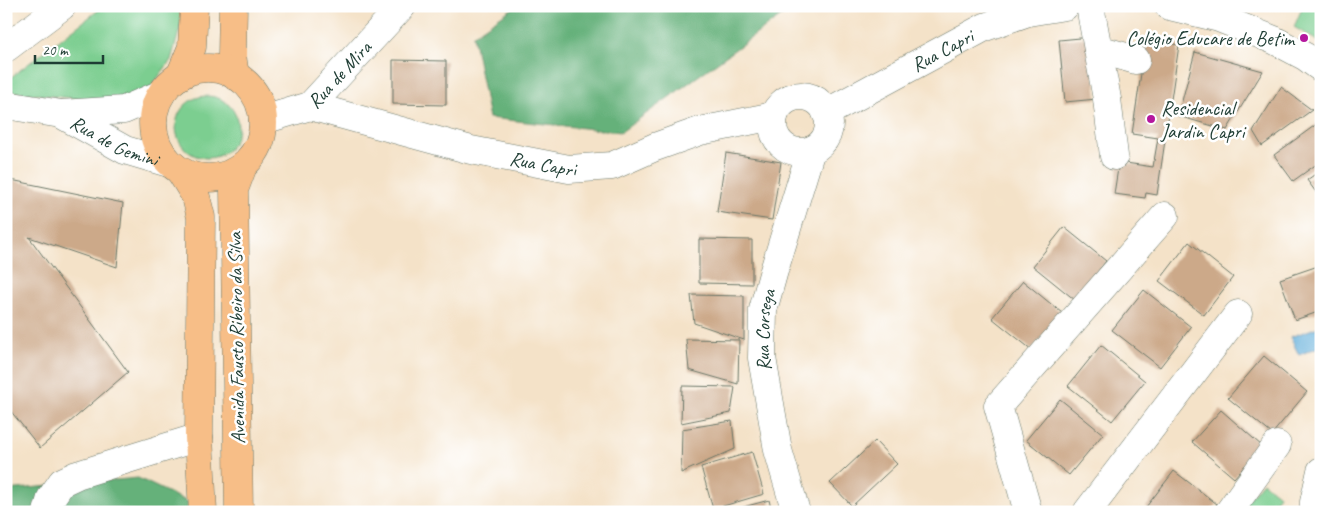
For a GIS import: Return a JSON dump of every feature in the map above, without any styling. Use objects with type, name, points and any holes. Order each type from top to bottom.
[{"type":"main road","points":[[170,85],[192,47],[194,6]]},
{"type":"main road","points":[[233,6],[232,55],[236,76]]},
{"type":"main road","name":"Avenida Fausto Ribeiro da Silva","points":[[175,167],[196,177],[212,178],[229,174],[243,166],[254,154],[261,139],[262,111],[257,98],[248,86],[236,76],[222,70],[208,68],[193,70],[170,85],[155,107],[152,122],[154,137],[160,151],[175,167],[196,197],[201,217],[198,436],[203,512]]},
{"type":"main road","name":"Avenida Fausto Ribeiro da Silva","points":[[238,512],[234,190],[243,166]]},
{"type":"street","points":[[6,48],[62,6]]},
{"type":"street","name":"Rua de Mira","points":[[263,120],[310,106],[402,6]]},
{"type":"street","name":"Rua Capri","points":[[826,112],[985,27],[1028,12],[1065,6]]},
{"type":"street","points":[[1090,6],[1098,49],[1119,100],[1114,156]]},
{"type":"street","points":[[1169,6],[1219,18],[1274,40],[1306,57],[1321,68]]},
{"type":"street","points":[[1098,49],[1136,60]]},
{"type":"street","name":"Rua de Gemini","points":[[7,104],[61,114],[124,110],[170,85]]},
{"type":"street","points":[[795,97],[812,98],[826,112],[828,130],[825,139],[819,146],[811,150],[794,152],[781,144],[775,136],[772,126],[774,116],[778,108],[786,100],[795,97]]},
{"type":"street","name":"Rua Capri","points":[[310,106],[471,150],[569,170],[612,166],[655,147],[700,131],[774,116]]},
{"type":"street","name":"Rua de Gemini","points":[[61,114],[125,150],[175,167]]},
{"type":"street","name":"Rua Corsega","points":[[796,512],[778,450],[762,358],[763,310],[811,150]]},
{"type":"street","points":[[1028,512],[998,406],[1165,216]]},
{"type":"street","points":[[1087,512],[1238,314]]},
{"type":"street","points":[[47,512],[51,498],[62,482],[77,475],[198,436]]},
{"type":"street","points":[[1229,512],[1277,445]]},
{"type":"street","points":[[1314,512],[1314,502],[1321,470]]},
{"type":"green space","points":[[104,6],[183,6],[183,17],[171,60],[145,95],[90,100],[14,92],[6,81]]},
{"type":"green space","points":[[516,6],[795,6],[621,132],[489,118],[473,35]]},
{"type":"green space","points":[[1303,6],[1321,6],[1321,43],[1294,27]]},
{"type":"green space","points":[[201,96],[213,96],[229,105],[236,115],[238,127],[236,139],[229,149],[213,158],[201,158],[190,153],[181,144],[176,133],[176,121],[181,110],[190,101]]},
{"type":"green space","points":[[138,478],[188,502],[187,512],[6,512],[6,490]]},
{"type":"green space","points":[[1263,482],[1279,495],[1268,512],[1256,512],[1245,503]]},
{"type":"water","points":[[1321,326],[1321,346],[1299,355],[1290,337]]},
{"type":"building","points":[[1091,37],[1097,99],[1065,102],[1059,40]]},
{"type":"building","name":"Residencial Jardin Capri","points":[[1146,40],[1179,45],[1157,195],[1146,193],[1145,198],[1114,194],[1119,162],[1153,167],[1158,138],[1132,134]]},
{"type":"building","points":[[1195,52],[1263,71],[1227,130],[1178,116]]},
{"type":"building","points":[[393,60],[446,61],[446,105],[393,104]]},
{"type":"building","points":[[1281,87],[1312,110],[1262,146],[1253,131]]},
{"type":"building","points":[[1321,121],[1321,161],[1293,181],[1274,155]]},
{"type":"building","points":[[726,153],[781,162],[772,220],[717,212]]},
{"type":"building","points":[[1321,170],[1321,199],[1307,180]]},
{"type":"building","points":[[6,179],[123,203],[117,267],[29,237],[128,372],[40,448],[6,405]]},
{"type":"building","points":[[1064,227],[1106,261],[1075,300],[1033,266]]},
{"type":"building","points":[[699,239],[752,240],[752,284],[699,283]]},
{"type":"building","points":[[1189,242],[1233,277],[1204,315],[1159,281]]},
{"type":"building","points":[[1321,265],[1321,311],[1295,320],[1280,279]]},
{"type":"building","points":[[1023,281],[1062,313],[1032,350],[992,318]]},
{"type":"building","points":[[1144,290],[1191,327],[1160,367],[1112,330]]},
{"type":"building","points":[[691,295],[744,296],[744,340],[694,323]]},
{"type":"building","points":[[686,339],[739,340],[738,384],[689,370]]},
{"type":"building","points":[[1101,345],[1145,381],[1112,421],[1068,386]]},
{"type":"building","points":[[1264,356],[1307,392],[1272,434],[1228,398]]},
{"type":"building","points":[[682,386],[735,387],[731,413],[681,423]]},
{"type":"building","points":[[1060,399],[1103,434],[1069,475],[1026,440]]},
{"type":"building","points":[[1221,410],[1262,446],[1234,478],[1192,442]]},
{"type":"building","points":[[732,421],[735,449],[681,473],[682,429]]},
{"type":"building","points":[[875,441],[897,464],[852,506],[830,483]]},
{"type":"building","points":[[752,452],[764,494],[713,509],[701,467]]},
{"type":"building","points":[[1174,471],[1217,504],[1211,512],[1153,512],[1146,507]]},
{"type":"building","points":[[769,500],[772,512],[729,512],[729,511]]},
{"type":"place","name":"Colégio Educare de Betim","points":[[1304,38]]},
{"type":"place","name":"Residencial Jardin Capri","points":[[1151,119]]}]
